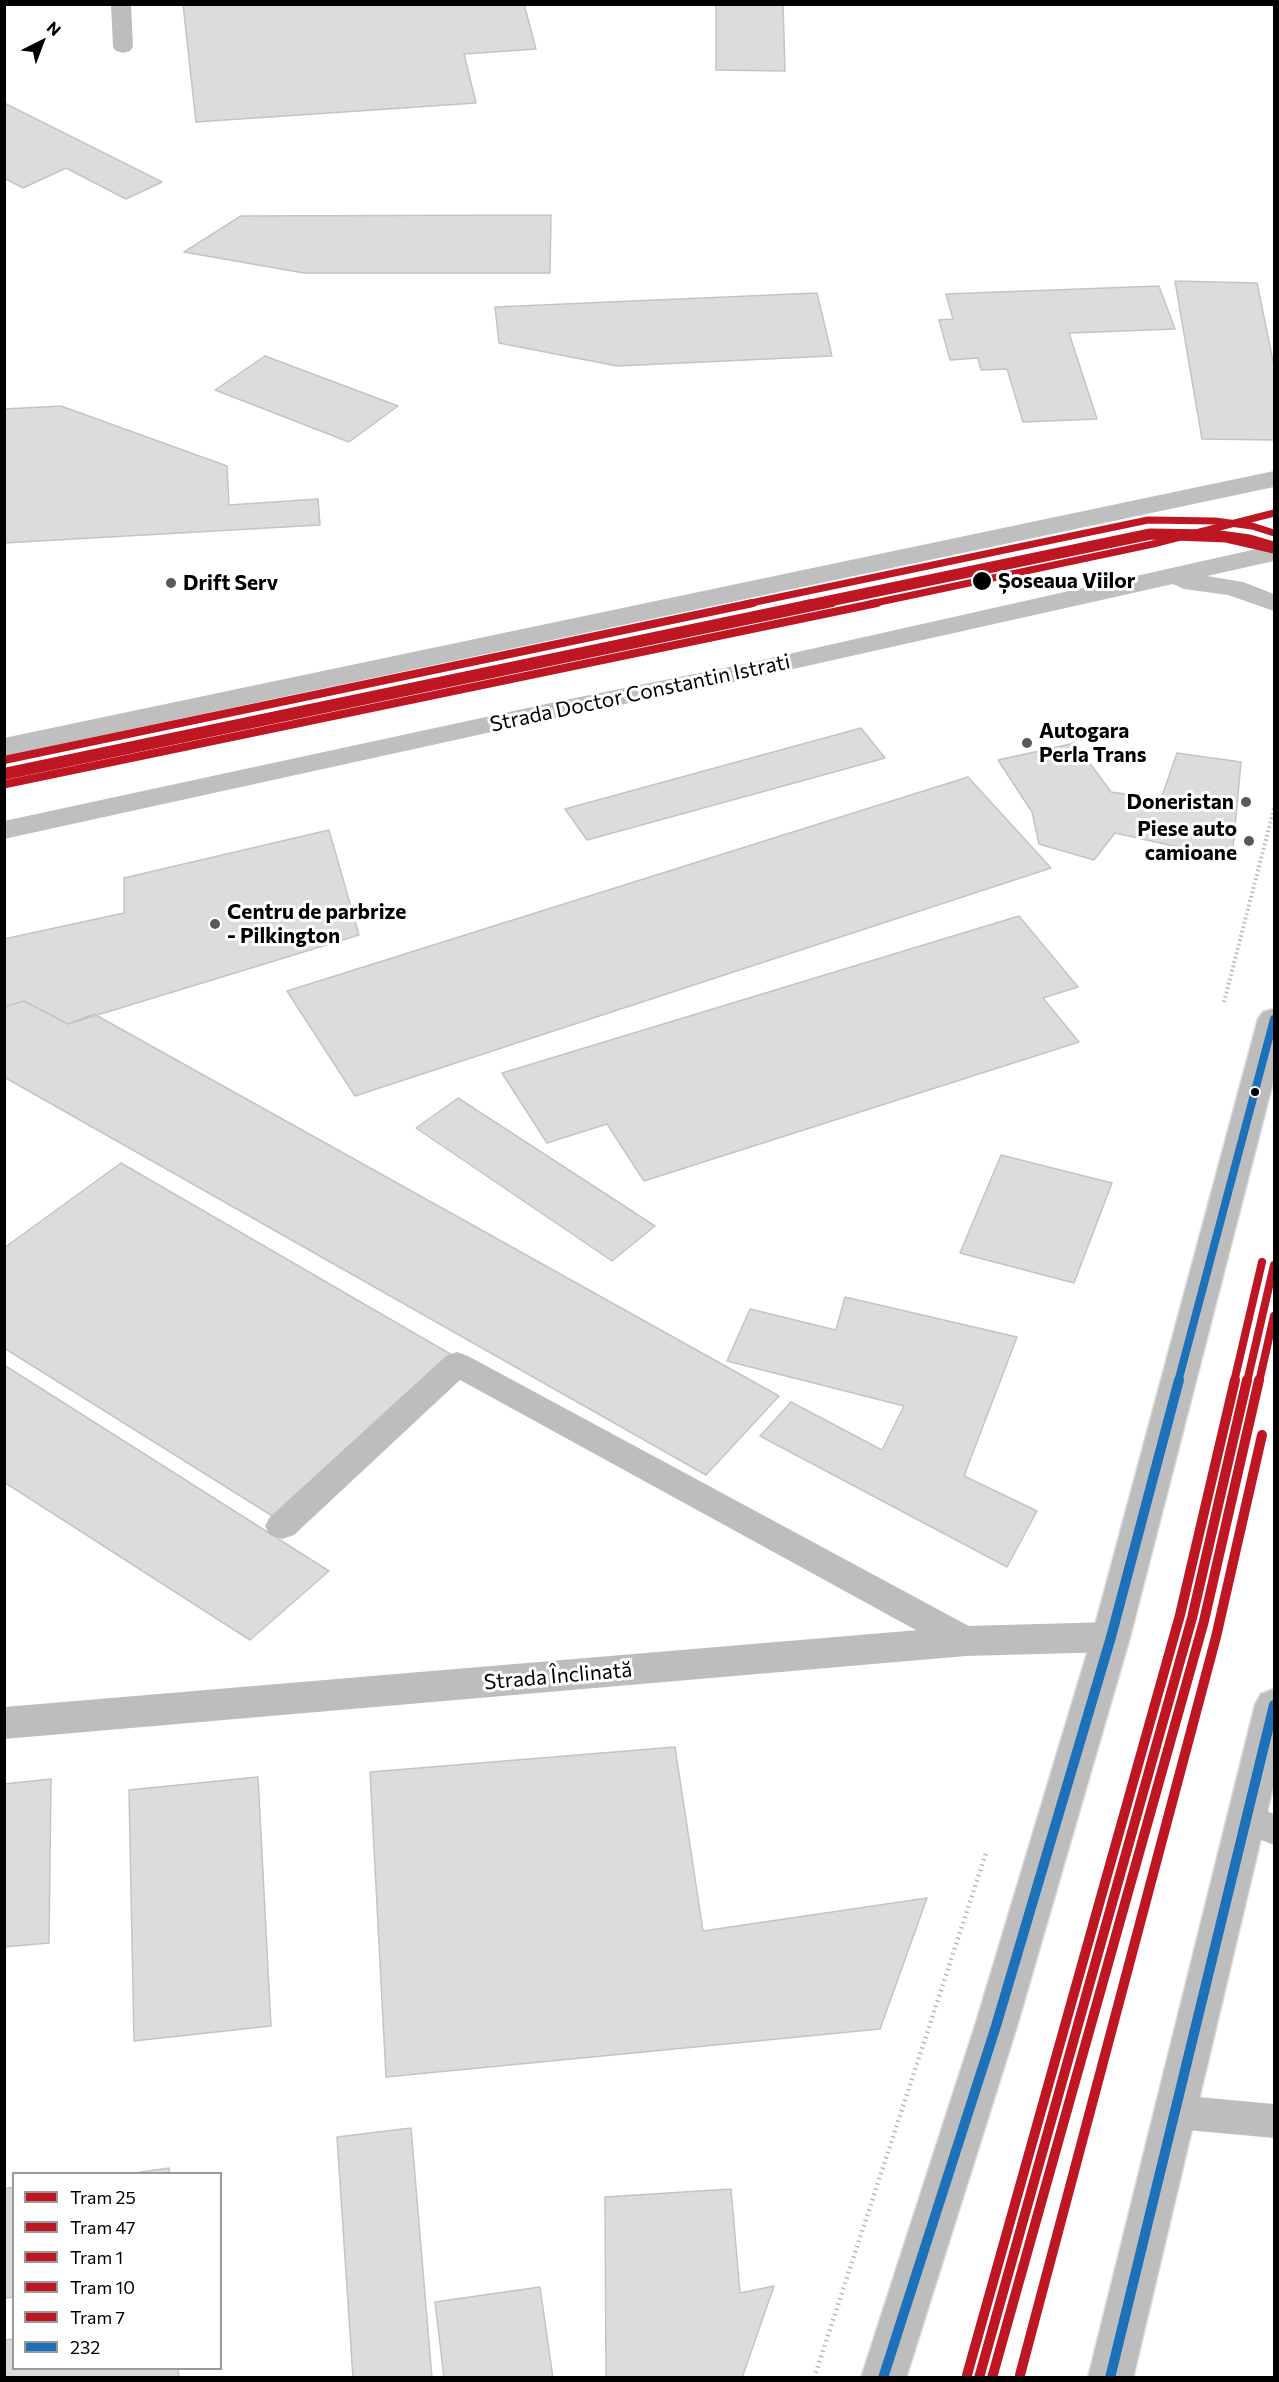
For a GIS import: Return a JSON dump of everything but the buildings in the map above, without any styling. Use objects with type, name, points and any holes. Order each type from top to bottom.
[{"type":"main road","points":[[4,747],[1275,479]]},
{"type":"main road","name":"Strada Doctor Constantin Istrati","points":[[4,830],[560,709],[744,672],[1152,579],[1275,554]]},
{"type":"main road","points":[[1152,579],[1211,584],[1275,603]]},
{"type":"main road","points":[[883,2378],[996,2026],[1112,1637],[1275,1019]]},
{"type":"main road","name":"Strada Înclinată","points":[[4,1723],[966,1641],[1112,1637]]},
{"type":"main road","points":[[1110,2378],[1176,2112],[1261,1824],[1275,1705]]},
{"type":"lane","points":[[121,4],[123,47]]},
{"type":"lane","points":[[282,1526],[457,1364],[966,1641]]},
{"type":"lane","points":[[1176,2112],[1275,2121]]},
{"type":"tram line","name":"47","points":[[6,784],[1011,575],[1153,544],[1274,513]]},
{"type":"tram line","name":"10","points":[[4,760],[1148,520],[1215,521],[1252,526],[1274,533]]},
{"type":"tram line","name":"25","points":[[4,772],[1150,532],[1213,533],[1250,538],[1274,545]]},
{"type":"tram line","name":"1","points":[[4,776],[1151,536],[1226,539],[1274,550]]},
{"type":"tram line","name":"1","points":[[967,2375],[1180,1615],[1262,1262]]},
{"type":"tram line","name":"25","points":[[979,2378],[1192,1618],[1274,1265]]},
{"type":"tram line","name":"7","points":[[992,2378],[1204,1621],[1274,1316]]},
{"type":"tram line","name":"10","points":[[1020,2375],[1216,1637],[1262,1435]]},
{"type":"transit line","name":"232","points":[[883,2378],[996,2026],[1111,1637],[1274,1019]]},
{"type":"transit line","name":"232","points":[[1110,2378],[1274,1705]]},
{"type":"place","name":"Șoseaua Viilor","points":[[982,581]]},
{"type":"place","name":"Drift Serv","points":[[171,583]]},
{"type":"place","name":"Autogara Perla Trans","points":[[1027,743]]},
{"type":"place","name":"Doneristan","points":[[1246,802]]},
{"type":"place","name":"Piese auto camioane","points":[[1249,841]]},
{"type":"place","name":"Centru de parbrize - Pilkington","points":[[215,924]]}]
